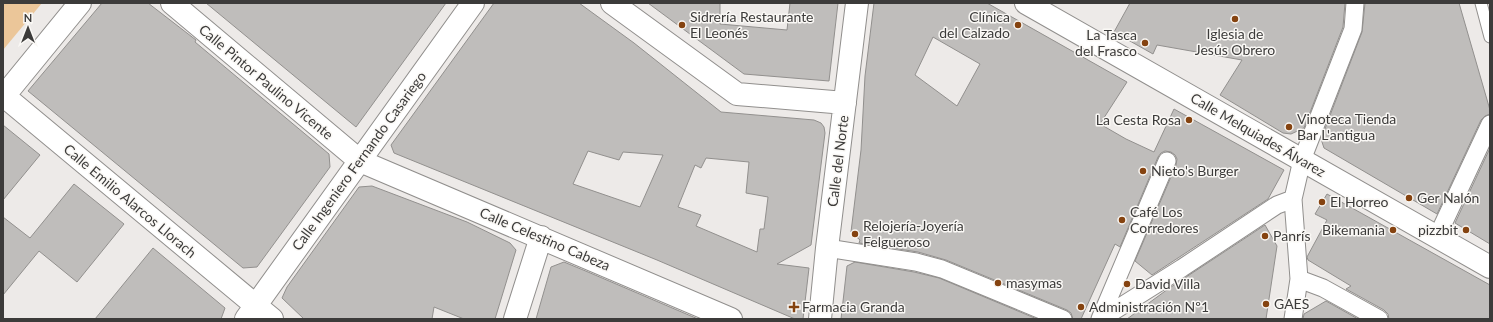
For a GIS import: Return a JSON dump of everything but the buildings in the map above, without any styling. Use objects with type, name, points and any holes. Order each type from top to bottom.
[{"type":"street","points":[[4,96],[80,3]]},
{"type":"street","name":"Calle Pintor Paulino Vicente","points":[[172,3],[360,161]]},
{"type":"street","name":"Calle Ingeniero Fernando Casariego","points":[[257,315],[360,161],[473,3]]},
{"type":"street","points":[[612,3],[737,94],[845,103]]},
{"type":"street","name":"Calle del Norte","points":[[820,319],[827,248],[857,3]]},
{"type":"street","name":"Calle Melquiades Álvarez","points":[[1026,3],[1490,266]]},
{"type":"street","points":[[1293,319],[1299,279],[1293,199],[1302,160],[1354,29],[1355,3]]},
{"type":"street","name":"Calle Emilio Alarcos Llorach","points":[[4,96],[257,315]]},
{"type":"street","points":[[1437,236],[1490,124]]},
{"type":"street","name":"Calle Celestino Cabeza","points":[[360,161],[731,319]]},
{"type":"street","points":[[1100,319],[1167,161]]},
{"type":"street","points":[[1100,319],[1182,268],[1277,205],[1293,199]]},
{"type":"street","points":[[515,319],[541,237]]},
{"type":"street","points":[[827,248],[916,262],[942,269],[1063,319]]},
{"type":"street","points":[[1299,279],[1323,288],[1379,319]]},
{"type":"lane","points":[[1480,3],[1490,37]]},
{"type":"shaded area","points":[[3,3],[42,3],[3,50]]},
{"type":"place","name":"Iglesia de Jesús Obrero","points":[[1235,19]]},
{"type":"place","name":"Sidrería Restaurante El Leonés","points":[[682,25]]},
{"type":"place","name":"Clínica del Calzado","points":[[1018,25]]},
{"type":"place","name":"La Tasca del Frasco","points":[[1145,43]]},
{"type":"place","name":"La Cesta Rosa","points":[[1189,120]]},
{"type":"place","name":"Vinoteca Tienda Bar L'antigua","points":[[1289,127]]},
{"type":"place","name":"Nieto's Burger","points":[[1143,171]]},
{"type":"place","name":"Ger Nalón","points":[[1409,198]]},
{"type":"place","name":"El Horreo","points":[[1322,202]]},
{"type":"place","name":"Café Los Corredores","points":[[1122,220]]},
{"type":"place","name":"Bikemania","points":[[1393,230]]},
{"type":"place","name":"pizzbit","points":[[1466,230]]},
{"type":"place","name":"Relojería-Joyería Felgueroso","points":[[855,234]]},
{"type":"place","name":"Panrís","points":[[1265,236]]},
{"type":"place","name":"masymas","points":[[998,283]]},
{"type":"place","name":"David Villa","points":[[1127,284]]},
{"type":"place","name":"GAES","points":[[1266,304]]},
{"type":"place","name":"Farmacia Granda","points":[[794,307]]},
{"type":"place","name":"Administración Nº1","points":[[1081,307]]}]
